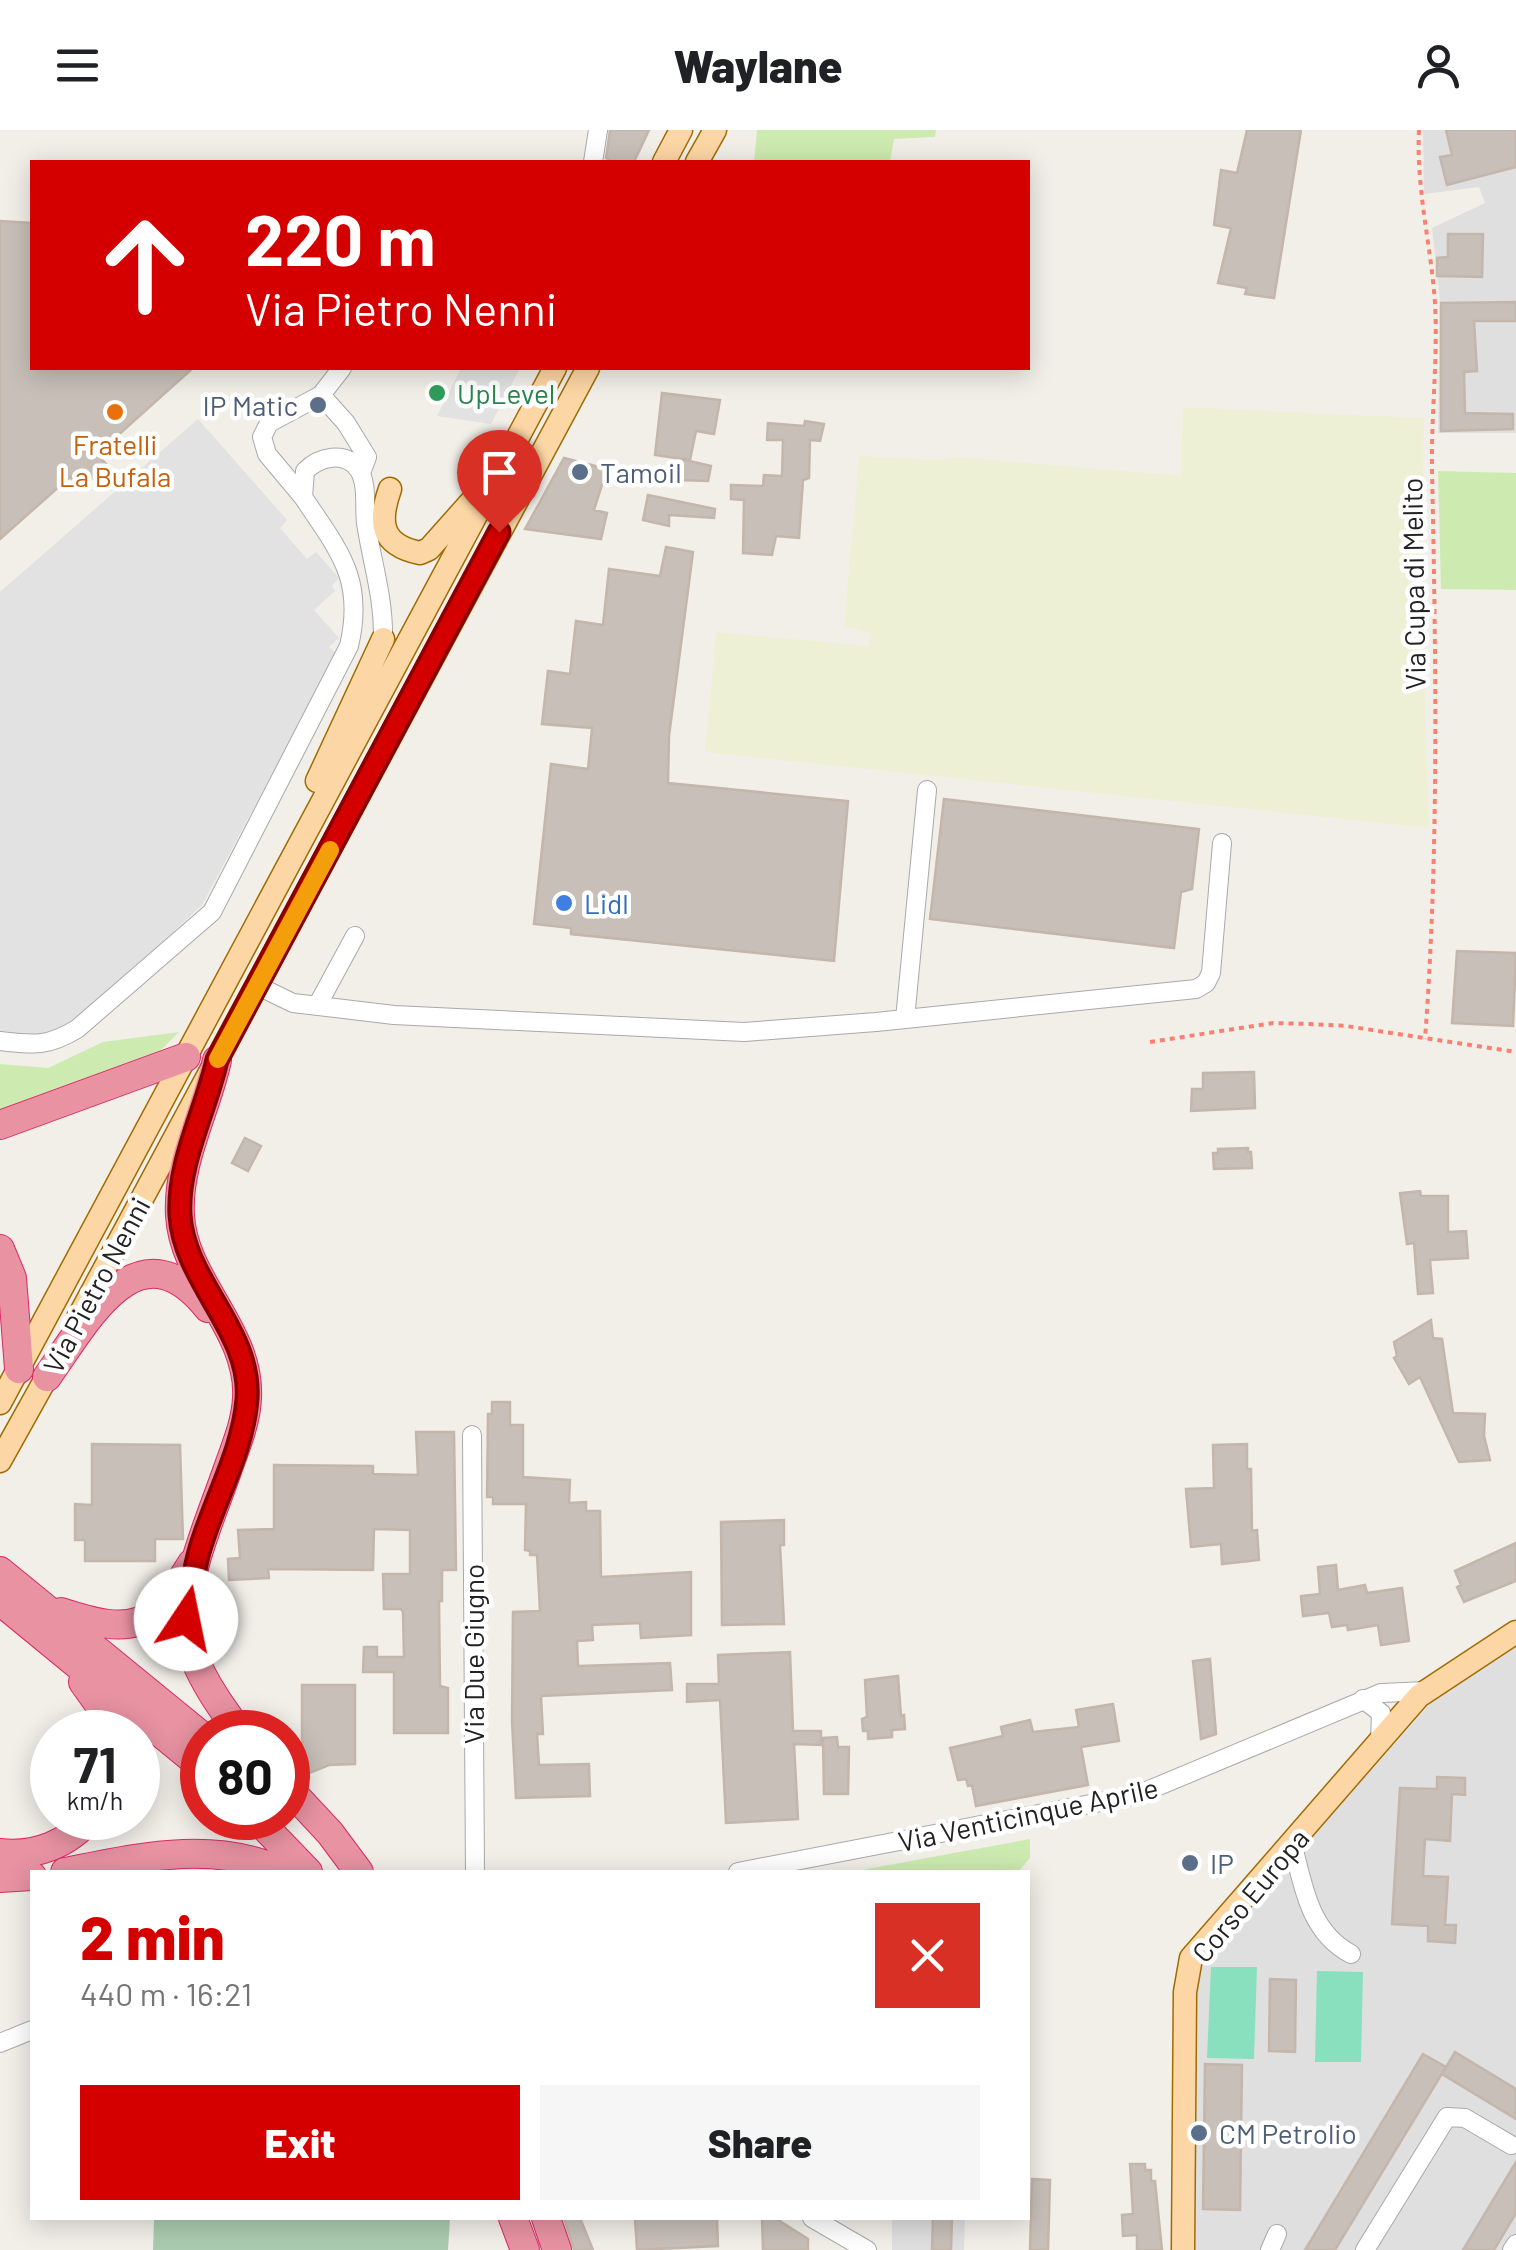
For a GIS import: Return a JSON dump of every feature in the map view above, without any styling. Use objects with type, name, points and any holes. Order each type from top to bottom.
[{"type":"highway","points":[[0,1125],[186,1057]]},
{"type":"highway","points":[[217,1060],[185,1165],[180,1215],[187,1248],[244,1365],[247,1398],[241,1430],[198,1553],[186,1619],[203,1680],[224,1710]]},
{"type":"highway","points":[[0,1249],[12,1278],[19,1368]]},
{"type":"highway","points":[[47,1377],[106,1296],[120,1284],[145,1274],[166,1275],[188,1286],[234,1340]]},
{"type":"highway","points":[[43,1606],[114,1627],[141,1623],[178,1586],[198,1553]]},
{"type":"highway","points":[[0,1571],[180,1718]]},
{"type":"highway","points":[[8,1607],[92,1691],[101,1710]]},
{"type":"highway","points":[[8,1607],[180,1749]]},
{"type":"highway","points":[[310,1812],[358,1870]]},
{"type":"highway","points":[[310,1838],[340,1870]]},
{"type":"highway","points":[[0,1878],[32,1865],[64,1840]]},
{"type":"highway","points":[[277,1840],[306,1870]]},
{"type":"highway","points":[[76,1870],[180,1852],[225,1855],[277,1870]]},
{"type":"highway","points":[[0,1853],[32,1865]]},
{"type":"highway","points":[[513,2220],[525,2250]]},
{"type":"highway","points":[[547,2220],[557,2250]]},
{"type":"main road","points":[[665,160],[681,130]]},
{"type":"main road","points":[[699,160],[715,130]]},
{"type":"main road","name":"Via Pietro Nenni","points":[[0,1403],[553,370]]},
{"type":"main road","name":"Via Pietro Nenni","points":[[0,1461],[587,370]]},
{"type":"main road","points":[[391,486],[382,519],[389,537],[403,548],[420,553],[493,483]]},
{"type":"main road","points":[[268,903],[286,846],[382,638]]},
{"type":"main road","name":"Corso Europa","points":[[1183,2250],[1185,1992],[1192,1958],[1380,1741],[1402,1700],[1426,1691],[1516,1632]]},
{"type":"street","points":[[592,160],[598,130]]},
{"type":"street","points":[[0,1040],[41,1045],[77,1029],[212,912],[346,656],[354,594],[344,557],[303,496],[267,454],[262,437],[269,422],[321,395],[340,370]]},
{"type":"street","points":[[321,395],[346,423],[367,457],[362,478],[366,524],[384,612],[382,638]]},
{"type":"street","points":[[303,496],[305,471],[314,462],[340,458],[352,463],[362,478],[391,486]]},
{"type":"street","points":[[906,1019],[927,790]]},
{"type":"street","points":[[258,986],[293,1003],[394,1015],[744,1032],[1201,987],[1211,973],[1222,843]]},
{"type":"street","points":[[317,1006],[355,936]]},
{"type":"street","name":"Via Due Giugno","points":[[472,1435],[475,1870]]},
{"type":"street","points":[[1363,1699],[1402,1700]]},
{"type":"street","points":[[1363,1699],[1382,1713],[1380,1741]]},
{"type":"street","name":"Via Venticinque Aprile","points":[[748,1870],[1138,1795],[1363,1699]]},
{"type":"street","points":[[1292,1842],[1316,1922],[1335,1945],[1352,1954]]},
{"type":"street","points":[[0,2043],[30,2031]]},
{"type":"street","points":[[1366,2250],[1447,2118],[1465,2118],[1511,2144]]},
{"type":"street","points":[[815,2220],[867,2250]]},
{"type":"path","name":"Via Cupa di Melito","points":[[1419,130],[1422,214],[1435,305],[1431,429],[1435,731],[1425,1039]]},
{"type":"path","points":[[1150,1042],[1273,1024],[1346,1026],[1516,1052]]},
{"type":"shaded area","points":[[1423,130],[1516,130],[1516,433],[1438,433],[1440,300],[1432,228],[1485,203],[1479,187],[1424,194]]},
{"type":"shaded area","points":[[460,370],[519,370],[491,424],[437,416]]},
{"type":"shaded area","points":[[198,419],[287,520],[280,528],[307,559],[316,552],[339,578],[332,586],[335,591],[314,610],[339,638],[329,647],[336,653],[202,905],[95,1005],[66,1024],[40,1036],[0,1031],[0,592]]},
{"type":"shaded area","points":[[1516,1644],[1516,2250],[1195,2250],[1194,1991],[1203,1961],[1436,1697]]},
{"type":"shaded area","points":[[892,2220],[965,2220],[964,2250],[892,2250]]},
{"type":"green space","points":[[757,130],[936,130],[935,137],[894,139],[890,160],[754,160]]},
{"type":"green space","points":[[1183,407],[1424,418],[1421,572],[1429,828],[705,752],[716,632],[869,646],[870,633],[844,626],[859,456],[935,460],[959,457],[1181,476]]},
{"type":"green space","points":[[1438,471],[1516,473],[1516,590],[1441,589]]},
{"type":"green space","points":[[179,1032],[158,1053],[0,1116],[0,1064],[48,1068],[103,1042]]},
{"type":"green space","points":[[1030,1839],[1030,1858],[1020,1870],[862,1870]]},
{"type":"green space","points":[[1211,1967],[1257,1967],[1254,2059],[1207,2058]]},
{"type":"green space","points":[[1317,1971],[1363,1972],[1361,2062],[1315,2062]]},
{"type":"green space","points":[[154,2220],[450,2220],[448,2250],[153,2250]]},
{"type":"building","points":[[610,130],[649,130],[635,160],[606,158]]},
{"type":"building","points":[[1247,130],[1301,130],[1274,298],[1245,294],[1247,288],[1218,283],[1231,228],[1214,225],[1221,170],[1237,173]]},
{"type":"building","points":[[1446,130],[1516,130],[1516,167],[1447,185],[1440,157],[1452,155]]},
{"type":"building","points":[[0,221],[30,223],[30,370],[191,370],[97,454],[107,465],[80,489],[70,477],[0,539]]},
{"type":"building","points":[[1448,234],[1483,234],[1482,277],[1437,276],[1437,258],[1448,257]]},
{"type":"building","points":[[1516,302],[1516,321],[1474,321],[1477,371],[1464,372],[1465,413],[1513,414],[1513,429],[1441,431],[1441,303]]},
{"type":"building","points":[[662,393],[720,400],[714,434],[696,431],[690,460],[655,455]]},
{"type":"building","points":[[805,421],[824,424],[820,441],[810,440],[809,478],[803,480],[799,538],[776,536],[772,555],[743,553],[744,500],[731,499],[731,485],[763,486],[764,475],[782,476],[783,440],[767,440],[768,423],[804,426]]},
{"type":"building","points":[[564,458],[607,469],[594,510],[607,513],[601,539],[525,529]]},
{"type":"building","points":[[681,459],[711,466],[708,481],[678,480]]},
{"type":"building","points":[[648,495],[715,509],[714,518],[669,515],[669,526],[643,520]]},
{"type":"building","points":[[666,547],[693,552],[669,736],[668,783],[848,801],[834,961],[571,934],[571,928],[534,924],[551,764],[588,769],[592,728],[542,724],[548,671],[570,674],[576,621],[603,625],[609,569],[660,576]]},
{"type":"building","points":[[944,799],[1199,829],[1192,889],[1181,892],[1174,948],[930,919]]},
{"type":"building","points":[[1457,951],[1516,953],[1513,1026],[1452,1023]]},
{"type":"building","points":[[1254,1072],[1255,1108],[1191,1111],[1192,1089],[1203,1089],[1203,1073]]},
{"type":"building","points":[[245,1138],[261,1146],[248,1171],[232,1163]]},
{"type":"building","points":[[1248,1148],[1252,1168],[1214,1169],[1213,1153],[1218,1153],[1218,1149]]},
{"type":"building","points":[[1420,1191],[1421,1196],[1448,1196],[1448,1232],[1466,1231],[1468,1258],[1430,1260],[1433,1293],[1418,1294],[1414,1243],[1407,1244],[1400,1193]]},
{"type":"building","points":[[1431,1320],[1433,1338],[1442,1339],[1453,1413],[1485,1414],[1484,1436],[1490,1460],[1459,1462],[1420,1377],[1409,1384],[1394,1358],[1394,1342]]},
{"type":"building","points":[[492,1402],[510,1402],[510,1425],[523,1425],[523,1477],[570,1480],[569,1503],[586,1502],[586,1511],[600,1511],[601,1577],[691,1572],[691,1635],[641,1638],[640,1623],[592,1625],[593,1640],[577,1641],[578,1666],[670,1663],[672,1690],[541,1696],[543,1734],[537,1734],[539,1765],[589,1764],[590,1796],[516,1798],[513,1612],[540,1611],[537,1555],[525,1550],[526,1504],[493,1504],[493,1497],[487,1497],[488,1414],[492,1414]]},
{"type":"building","points":[[416,1432],[454,1432],[456,1570],[442,1570],[439,1601],[440,1686],[448,1688],[448,1733],[394,1733],[394,1672],[363,1672],[364,1647],[377,1647],[377,1657],[404,1657],[403,1612],[384,1609],[383,1574],[410,1574],[410,1530],[374,1529],[373,1570],[268,1569],[269,1578],[229,1580],[228,1559],[240,1558],[238,1530],[274,1529],[274,1465],[373,1466],[373,1474],[418,1475]]},
{"type":"building","points":[[92,1444],[180,1445],[183,1539],[155,1539],[155,1561],[85,1561],[85,1540],[75,1540],[75,1504],[92,1505]]},
{"type":"building","points":[[1247,1444],[1252,1531],[1257,1530],[1259,1560],[1222,1564],[1221,1544],[1191,1547],[1186,1489],[1214,1488],[1213,1445]]},
{"type":"building","points":[[784,1520],[784,1545],[780,1545],[784,1624],[722,1625],[721,1522]]},
{"type":"building","points":[[1516,1543],[1516,1581],[1464,1602],[1455,1571]]},
{"type":"building","points":[[1336,1565],[1338,1590],[1365,1585],[1367,1593],[1402,1588],[1409,1641],[1381,1645],[1378,1625],[1348,1630],[1347,1625],[1332,1627],[1329,1613],[1303,1616],[1301,1596],[1320,1594],[1318,1567]]},
{"type":"building","points":[[790,1652],[793,1731],[821,1731],[821,1745],[794,1744],[798,1819],[726,1823],[720,1700],[687,1702],[687,1684],[719,1684],[718,1655]]},
{"type":"building","points":[[1210,1659],[1216,1734],[1201,1739],[1193,1661]]},
{"type":"building","points":[[898,1676],[905,1729],[892,1730],[892,1737],[868,1739],[862,1719],[867,1717],[865,1680]]},
{"type":"building","points":[[302,1685],[355,1685],[355,1764],[329,1765],[310,1773],[310,1710],[302,1710]]},
{"type":"building","points":[[1113,1704],[1119,1741],[1081,1747],[1088,1785],[976,1806],[972,1785],[968,1786],[966,1779],[958,1780],[950,1748],[1003,1736],[1001,1727],[1030,1720],[1033,1732],[1079,1727],[1076,1710]]},
{"type":"building","points":[[837,1737],[838,1747],[849,1747],[848,1794],[824,1794],[823,1738]]},
{"type":"building","points":[[1437,1777],[1465,1778],[1465,1795],[1452,1794],[1450,1841],[1425,1839],[1423,1876],[1448,1877],[1445,1925],[1456,1925],[1455,1943],[1428,1941],[1428,1926],[1392,1924],[1400,1788],[1437,1789]]},
{"type":"building","points":[[1270,1979],[1296,1980],[1295,2052],[1269,2051]]},
{"type":"building","points":[[1455,2052],[1516,2089],[1516,2119],[1442,2074]]},
{"type":"building","points":[[1423,2054],[1446,2067],[1335,2250],[1305,2250]]},
{"type":"building","points":[[1205,2064],[1242,2065],[1240,2210],[1203,2209]]},
{"type":"building","points":[[1516,2162],[1516,2213],[1494,2250],[1463,2250]]},
{"type":"building","points":[[1130,2164],[1145,2164],[1145,2170],[1151,2170],[1162,2250],[1137,2250],[1137,2235],[1123,2236],[1122,2215],[1133,2214]]},
{"type":"building","points":[[1032,2179],[1050,2180],[1048,2250],[1030,2250]]},
{"type":"building","points":[[565,2220],[581,2220],[593,2250],[574,2250]]},
{"type":"building","points":[[635,2220],[717,2220],[718,2246],[637,2250]]},
{"type":"building","points":[[762,2220],[778,2220],[808,2239],[808,2250],[763,2250]]},
{"type":"building","points":[[933,2220],[952,2220],[951,2250],[932,2250]]},
{"type":"slow traffic","points":[[218,1059],[330,850]]},
{"type":"place","name":"UpLevel","points":[[437,393]]},
{"type":"place","name":"IP Matic","points":[[318,405]]},
{"type":"place","name":"Fratelli La Bufala","points":[[115,412]]},
{"type":"place","name":"Tamoil","points":[[580,472]]},
{"type":"place","name":"Lidl","points":[[564,903]]},
{"type":"place","name":"IP","points":[[1190,1863]]},
{"type":"place","name":"CM Petrolio","points":[[1199,2133]]},
{"type":"route","points":[[186,1619],[198,1553],[241,1430],[247,1398],[244,1365],[187,1248],[180,1215],[185,1165],[217,1060],[499,532]]}]
